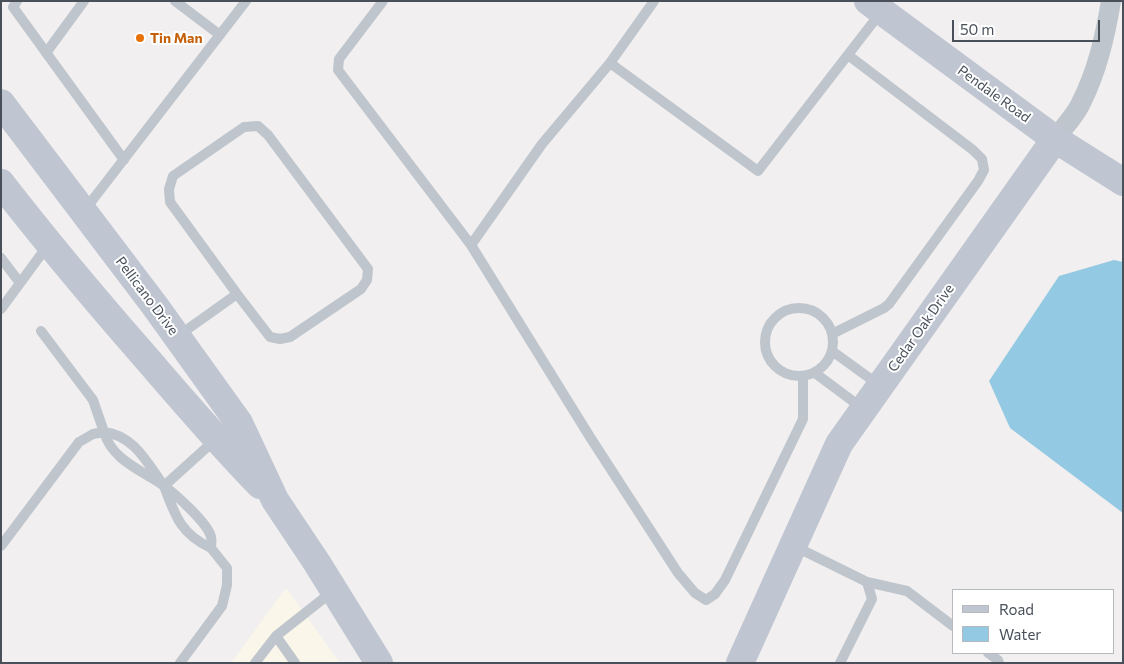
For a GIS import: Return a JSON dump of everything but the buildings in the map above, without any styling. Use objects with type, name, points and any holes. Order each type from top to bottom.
[{"type":"main road","name":"Pendale Road","points":[[875,6],[1055,138],[1123,182]]},
{"type":"main road","name":"Pellicano Drive","points":[[1,103],[184,347],[227,431],[317,563],[379,663]]},
{"type":"main road","name":"Cedar Oak Drive","points":[[740,663],[839,444],[1055,138]]},
{"type":"main road","name":"Pellicano Drive","points":[[1,182],[92,295],[227,431]]},
{"type":"main road","points":[[49,243],[59,240],[68,244],[76,251],[129,320],[184,347]]},
{"type":"street","name":"Cedar Oak Drive","points":[[1055,138],[1080,106],[1098,63],[1107,28],[1111,1]]},
{"type":"lane","points":[[18,1],[13,7],[124,160]]},
{"type":"lane","points":[[46,53],[84,1]]},
{"type":"lane","points":[[175,1],[220,35]]},
{"type":"lane","points":[[84,212],[246,1]]},
{"type":"lane","points":[[383,1],[338,59],[338,70],[471,245],[590,437],[678,573],[695,593],[706,600],[715,594],[725,580],[804,419],[803,376]]},
{"type":"lane","points":[[471,245],[542,144],[610,63],[654,1]]},
{"type":"lane","points":[[610,63],[758,171],[848,56],[875,6]]},
{"type":"lane","points":[[832,334],[884,308],[888,304],[978,181],[984,170],[982,159],[973,150],[848,56]]},
{"type":"lane","points":[[258,126],[268,135],[368,269],[367,280],[360,289],[290,337],[280,339],[270,337],[237,294],[170,202],[169,189],[173,176],[244,127],[258,126]]},
{"type":"lane","points":[[1,309],[49,243]]},
{"type":"lane","points":[[1,258],[20,283]]},
{"type":"lane","points":[[184,347],[237,294]]},
{"type":"lane","points":[[799,308],[810,310],[820,315],[828,324],[834,342],[832,351],[829,360],[815,373],[792,376],[782,372],[774,365],[768,355],[765,344],[766,333],[771,323],[788,310],[799,308]]},
{"type":"lane","points":[[41,331],[94,400],[106,440],[112,449],[127,463],[164,486],[184,503],[211,535],[212,548],[226,568],[227,585],[222,606],[180,663]]},
{"type":"lane","points":[[832,351],[880,386]]},
{"type":"lane","points":[[815,373],[864,409]]},
{"type":"lane","points":[[164,486],[227,431]]},
{"type":"lane","points":[[1,546],[79,442],[92,434],[112,432],[137,448],[164,486],[174,514],[189,534],[200,543],[212,548]]},
{"type":"lane","points":[[793,546],[867,582],[907,592],[952,625]]},
{"type":"lane","points":[[840,663],[872,599],[867,582]]},
{"type":"lane","points":[[255,663],[276,636],[334,590]]},
{"type":"lane","points":[[276,636],[295,663]]},
{"type":"lane","points":[[989,654],[998,660],[999,663]]},
{"type":"shaded area","points":[[286,588],[340,663],[231,663]]},
{"type":"water","points":[[1114,260],[1123,262],[1123,513],[1010,428],[989,381],[1059,276]]},
{"type":"place","name":"Tin Man","points":[[140,38]]}]
